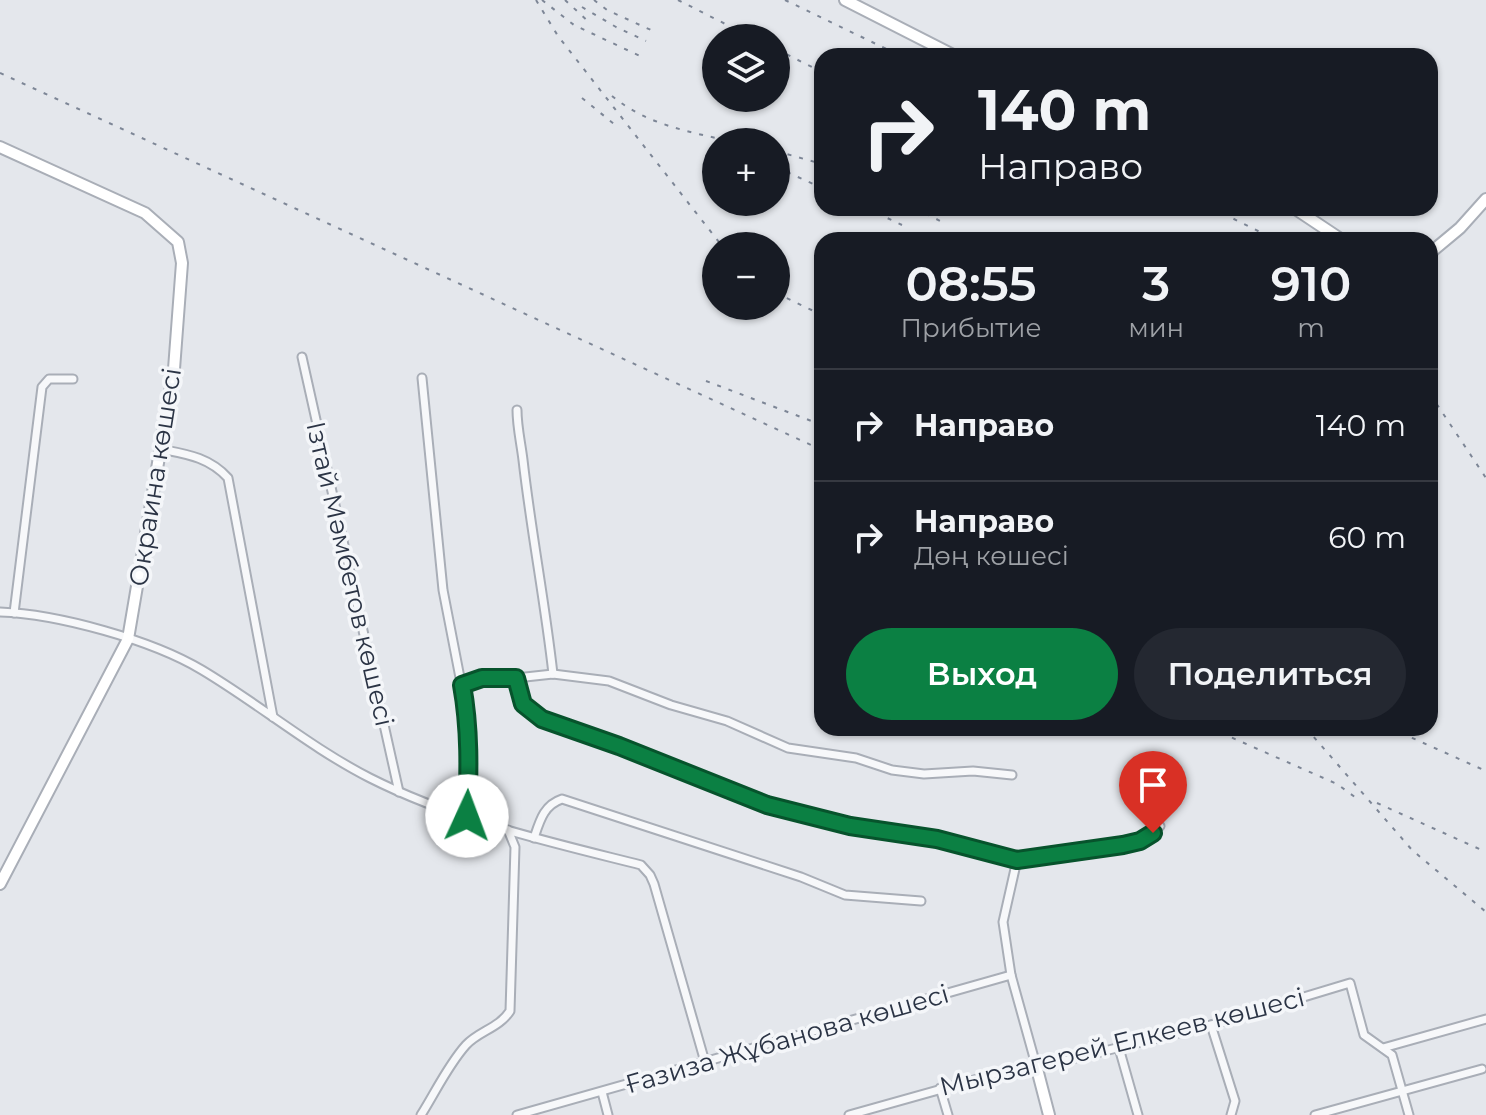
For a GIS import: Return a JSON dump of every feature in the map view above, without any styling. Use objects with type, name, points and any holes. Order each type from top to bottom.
[{"type":"street","points":[[845,0],[939,48]]},
{"type":"street","name":"Окраина көшесі","points":[[0,147],[145,213],[178,242],[182,263],[174,369],[128,639],[0,884]]},
{"type":"street","points":[[1438,246],[1486,199]]},
{"type":"street","points":[[1306,216],[1330,232]]},
{"type":"street","name":"Ізтай Мәмбетов көшесі","points":[[302,357],[399,792]]},
{"type":"street","points":[[422,378],[443,590],[462,685],[469,741],[467,816]]},
{"type":"street","points":[[14,613],[42,387],[49,379],[73,379]]},
{"type":"street","points":[[517,410],[525,492],[549,630],[553,674]]},
{"type":"street","points":[[160,449],[203,458],[228,478],[273,717]]},
{"type":"street","points":[[0,612],[34,613],[149,643],[200,669],[367,777],[399,792],[534,838],[641,865],[650,875],[705,1062]]},
{"type":"street","points":[[462,685],[482,678],[553,674],[609,681],[671,705],[727,721],[788,748],[856,758],[892,770],[924,774],[973,771],[1012,775]]},
{"type":"street","points":[[516,678],[523,704],[535,715],[730,792],[816,818],[937,839],[1017,860],[1140,841],[1160,826]]},
{"type":"street","points":[[534,838],[545,810],[552,802],[562,799],[801,877],[836,893],[921,901]]},
{"type":"street","points":[[421,1115],[463,1048],[474,1037],[502,1021],[510,1011],[515,847],[508,830]]},
{"type":"street","points":[[1017,860],[1003,922],[1011,975],[1049,1115]]},
{"type":"street","name":"Ғазиза Жұбанова көшесі","points":[[517,1115],[1011,975]]},
{"type":"street","name":"Мырзагерей Елкеев көшесі","points":[[849,1115],[1024,1066],[1047,1065],[1211,1025],[1350,983],[1364,1035],[1383,1048]]},
{"type":"street","points":[[1383,1048],[1486,1019]]},
{"type":"street","points":[[1211,1025],[1235,1101],[1231,1115]]},
{"type":"street","points":[[1119,1048],[1138,1115]]},
{"type":"street","points":[[1383,1048],[1392,1055],[1409,1115]]},
{"type":"street","points":[[1315,1115],[1482,1069]]},
{"type":"street","points":[[940,1088],[948,1115]]},
{"type":"street","points":[[602,1092],[608,1115]]},
{"type":"railway","points":[[536,0],[558,36],[711,232]]},
{"type":"railway","points":[[542,0],[574,25],[640,56]]},
{"type":"railway","points":[[565,0],[591,24]]},
{"type":"railway","points":[[594,0],[607,10],[651,30]]},
{"type":"railway","points":[[678,0],[725,24]]},
{"type":"railway","points":[[785,0],[884,48]]},
{"type":"railway","points":[[582,7],[646,41]]},
{"type":"railway","points":[[790,56],[814,68]]},
{"type":"railway","points":[[0,73],[814,446]]},
{"type":"railway","points":[[612,96],[654,121],[702,135]]},
{"type":"railway","points":[[582,98],[619,128]]},
{"type":"railway","points":[[790,155],[814,162]]},
{"type":"railway","points":[[790,173],[814,184]]},
{"type":"railway","points":[[883,216],[902,225]]},
{"type":"railway","points":[[930,216],[946,224]]},
{"type":"railway","points":[[1228,216],[1260,232]]},
{"type":"railway","points":[[790,300],[814,311]]},
{"type":"railway","points":[[706,381],[814,422]]},
{"type":"railway","points":[[1438,406],[1486,478]]},
{"type":"railway","points":[[1228,736],[1337,784],[1359,800]]},
{"type":"railway","points":[[1313,736],[1412,850],[1486,912]]},
{"type":"railway","points":[[1408,736],[1486,771]]},
{"type":"railway","points":[[1377,803],[1486,852]]},
{"type":"route","points":[[467,816],[468,719],[462,685],[482,678],[516,678],[523,704],[542,719],[634,752],[730,792],[816,818],[937,839],[1017,860],[1123,845],[1140,841],[1153,833]]}]
